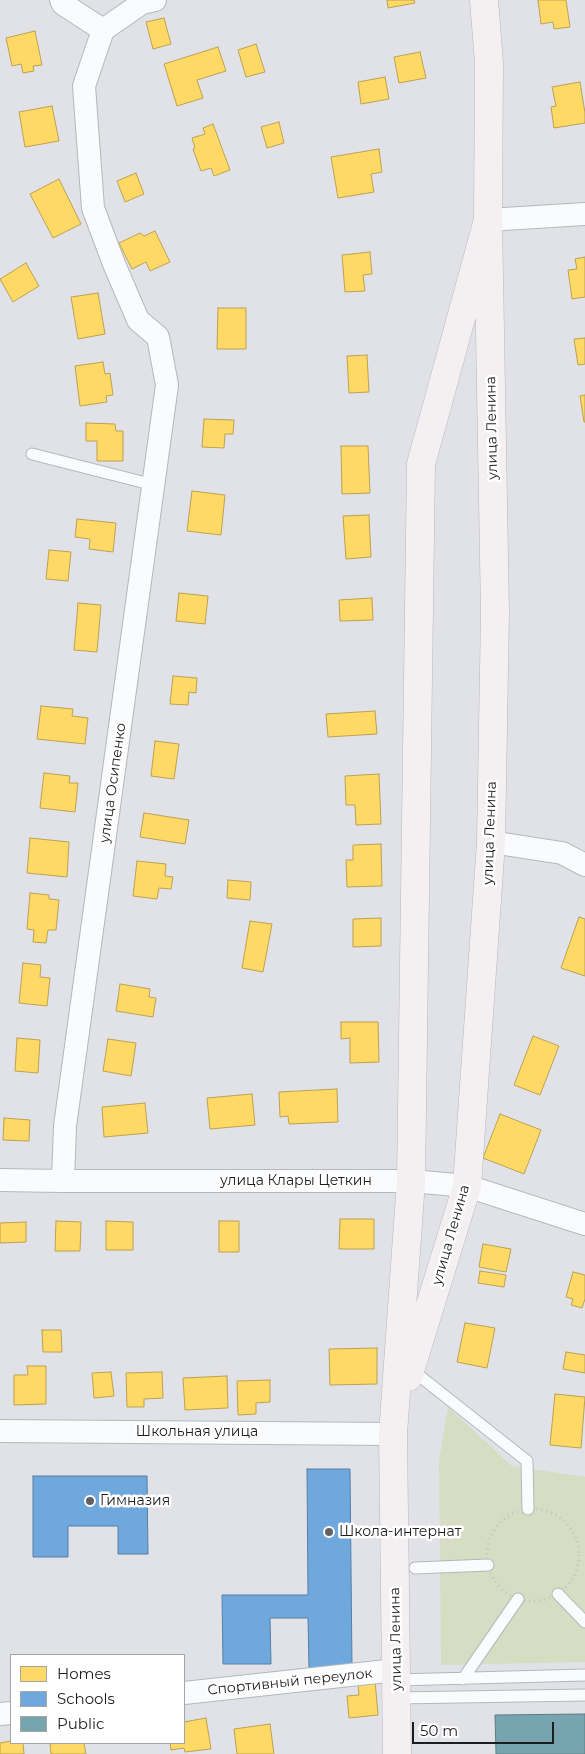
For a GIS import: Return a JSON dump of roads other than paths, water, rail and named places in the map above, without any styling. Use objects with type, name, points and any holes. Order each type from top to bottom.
[{"type":"main road","name":"улица Ленина","points":[[393,1434],[410,1369],[467,1186],[491,842],[495,613],[488,220],[489,63],[484,0]]},
{"type":"main road","name":"улица Ленина","points":[[397,1754],[393,1434],[411,1181],[421,464],[488,220]]},
{"type":"street","points":[[61,0],[63,4],[103,30],[142,4],[155,0]]},
{"type":"street","name":"улица Осипенко","points":[[63,1182],[65,1126],[167,385],[158,337],[138,320],[92,208],[84,86],[103,30]]},
{"type":"street","points":[[488,220],[585,214]]},
{"type":"street","points":[[491,842],[562,853],[585,865]]},
{"type":"street","name":"улица Клары Цеткин","points":[[0,1180],[63,1182],[411,1181],[467,1186],[585,1224]]},
{"type":"street","name":"Школьная улица","points":[[0,1431],[393,1434]]},
{"type":"street","name":"Спортивный переулок","points":[[185,1694],[396,1682]]},
{"type":"lane","points":[[32,454],[154,485]]},
{"type":"lane","points":[[410,1369],[527,1461],[528,1509]]},
{"type":"lane","points":[[416,1568],[488,1566]]},
{"type":"lane","points":[[558,1594],[585,1622]]},
{"type":"lane","points":[[463,1678],[518,1599]]},
{"type":"lane","points":[[396,1682],[463,1678],[585,1675]]},
{"type":"lane","points":[[396,1682],[585,1695]]},
{"type":"place","name":"Гимназия","points":[[90,1501]]},
{"type":"place","name":"Школа-интернат","points":[[329,1532]]}]
